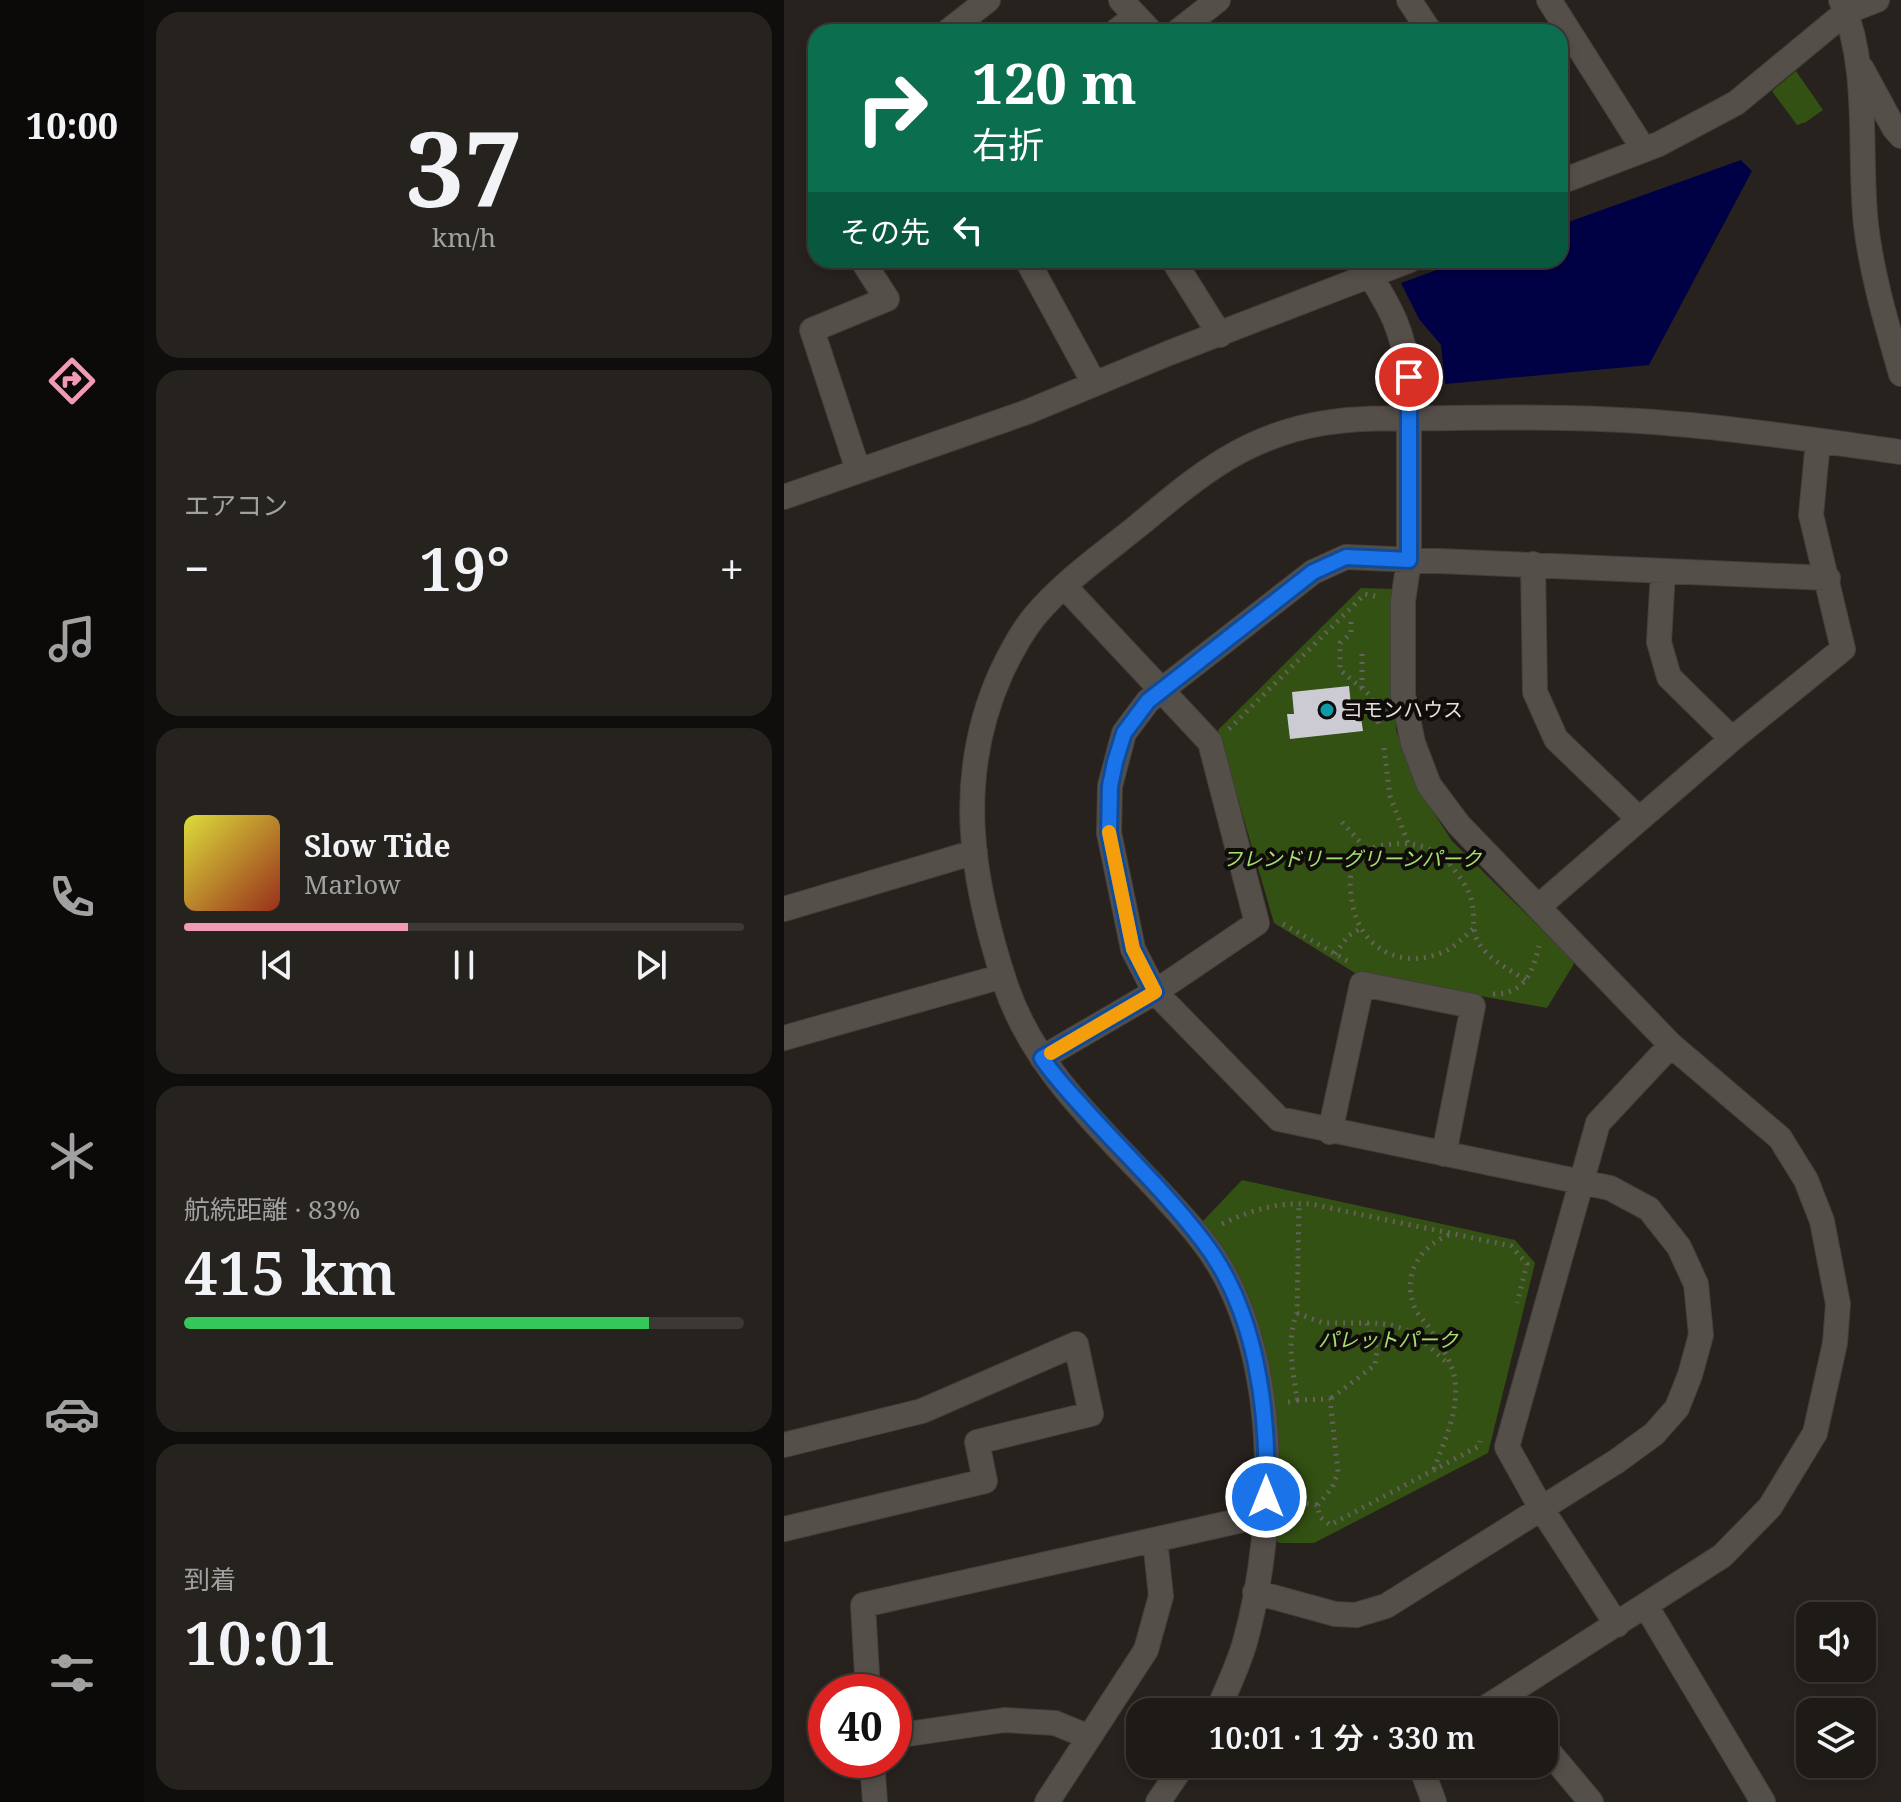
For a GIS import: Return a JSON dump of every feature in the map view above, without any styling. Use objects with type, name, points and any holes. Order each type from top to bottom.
[{"type":"street","points":[[957,24],[988,0]]},
{"type":"street","points":[[1187,24],[1218,0]]},
{"type":"street","points":[[1409,0],[1425,24]]},
{"type":"street","points":[[1549,0],[1564,24]]},
{"type":"street","points":[[1568,179],[1644,150],[1736,103],[1844,6],[1877,0]]},
{"type":"street","points":[[1844,6],[1857,60],[1866,224],[1876,286],[1901,374]]},
{"type":"street","points":[[1568,30],[1644,150]]},
{"type":"street","points":[[1857,60],[1901,136]]},
{"type":"street","points":[[858,470],[812,330],[887,299],[867,268]]},
{"type":"street","points":[[1031,268],[1094,383]]},
{"type":"street","points":[[1178,268],[1220,335]]},
{"type":"street","points":[[784,497],[1027,412],[1220,335],[1366,268],[1397,321],[1409,377],[1409,560],[1403,601],[1403,695],[1413,743],[1429,785],[1468,836],[1671,1045],[1780,1138],[1806,1180],[1822,1221],[1838,1304],[1835,1343],[1815,1433],[1770,1507],[1722,1556],[1617,1625],[1517,1698]]},
{"type":"street","points":[[1223,1698],[1245,1644],[1263,1554],[1264,1408],[1245,1325],[1225,1276],[1202,1240],[1042,1058],[1023,1028],[1003,976],[980,890],[972,783],[976,746],[990,697],[1007,661],[1032,619],[1065,587],[1209,467],[1247,447],[1320,423],[1358,419],[1520,418],[1674,423],[1901,452]]},
{"type":"street","points":[[1541,910],[1639,819],[1843,649],[1811,515],[1818,441]]},
{"type":"street","points":[[1255,1592],[1335,1614],[1356,1615],[1386,1606],[1654,1434],[1677,1408],[1690,1375],[1701,1335],[1696,1284],[1679,1247],[1649,1209],[1610,1188],[1279,1119],[1155,992],[1133,949],[1109,833],[1110,786],[1124,733],[1148,701],[1163,689],[1313,572],[1346,557],[1828,578]]},
{"type":"street","points":[[1533,564],[1535,692],[1556,739],[1639,819]]},
{"type":"street","points":[[1663,571],[1659,642],[1669,677],[1732,739]]},
{"type":"street","points":[[1042,1058],[1155,992],[1257,923],[1210,742],[1065,587]]},
{"type":"street","points":[[784,909],[975,852]]},
{"type":"street","points":[[784,1038],[1003,976]]},
{"type":"street","points":[[1330,1132],[1362,984],[1473,1006],[1444,1154]]},
{"type":"street","points":[[1617,1625],[1541,1508],[1507,1447],[1598,1123],[1671,1045]]},
{"type":"street","points":[[784,1445],[922,1411],[1076,1344],[1091,1414],[977,1442],[985,1481],[784,1529]]},
{"type":"street","points":[[867,1674],[863,1605],[1155,1540],[1265,1506]]},
{"type":"street","points":[[1047,1802],[1146,1650],[1161,1596],[1155,1540]]},
{"type":"street","points":[[1646,1606],[1763,1802]]},
{"type":"street","points":[[912,1733],[1004,1720],[1055,1723],[1089,1737]]},
{"type":"street","points":[[1558,1763],[1591,1802]]},
{"type":"street","points":[[873,1778],[875,1802]]},
{"type":"street","points":[[1158,1802],[1174,1778]]},
{"type":"street","points":[[1425,1778],[1434,1802]]},
{"type":"path","points":[[1226,732],[1365,594],[1403,601]]},
{"type":"path","points":[[1351,622],[1351,633],[1340,643],[1340,670],[1371,696],[1383,738],[1390,796],[1408,843]]},
{"type":"path","points":[[1362,650],[1362,689]]},
{"type":"path","points":[[1342,822],[1367,850]]},
{"type":"path","points":[[1450,863],[1468,836]]},
{"type":"path","points":[[1473,929],[1440,954],[1408,958],[1381,952],[1360,929],[1353,911],[1350,873],[1357,858],[1367,850],[1390,844],[1408,843],[1438,852],[1465,885],[1472,902],[1473,929],[1480,945],[1494,959],[1526,980]]},
{"type":"path","points":[[1479,991],[1509,994],[1526,980],[1535,963],[1541,910]]},
{"type":"path","points":[[1280,923],[1350,963],[1365,966]]},
{"type":"path","points":[[1335,954],[1348,936],[1360,929]]},
{"type":"path","points":[[1297,1400],[1291,1329],[1297,1313],[1299,1203]]},
{"type":"path","points":[[1202,1240],[1221,1225],[1251,1210],[1299,1203],[1511,1246],[1527,1264],[1515,1310]]},
{"type":"path","points":[[1434,1470],[1453,1416],[1455,1379],[1439,1343],[1414,1307],[1411,1285],[1414,1263],[1423,1250],[1436,1240],[1452,1234]]},
{"type":"path","points":[[1297,1313],[1323,1323],[1386,1323],[1415,1333],[1448,1364]]},
{"type":"path","points":[[1264,1408],[1297,1400],[1330,1399],[1375,1365],[1377,1350],[1367,1323]]},
{"type":"path","points":[[1317,1506],[1332,1488],[1338,1472],[1330,1399]]},
{"type":"path","points":[[1317,1506],[1320,1517],[1330,1525],[1479,1446],[1483,1431]]},
{"type":"path","points":[[1265,1506],[1317,1506]]},
{"type":"green space","points":[[1796,71],[1823,110],[1797,125],[1772,91]]},
{"type":"green space","name":"フレンドリーグリーンパーク","points":[[1361,588],[1393,589],[1396,730],[1419,790],[1452,841],[1575,962],[1547,1008],[1355,973],[1274,923],[1218,730]]},
{"type":"green space","name":"パレットパーク","points":[[1242,1180],[1515,1240],[1535,1263],[1488,1453],[1314,1543],[1279,1543],[1273,1536],[1241,1290],[1203,1221]]},
{"type":"shaded area","points":[[1741,160],[1752,171],[1649,365],[1445,384],[1441,345],[1419,319],[1401,283],[1442,268],[1568,268],[1568,222]]},
{"type":"building","name":"コモンハウス","points":[[1349,686],[1351,705],[1359,704],[1363,731],[1290,739],[1287,714],[1294,714],[1292,692]]},
{"type":"slow traffic","points":[[1051,1053],[1155,992],[1133,949],[1109,832]]},
{"type":"place","name":"コモンハウス","points":[[1327,710]]},
{"type":"route","points":[[1266,1497],[1265,1416],[1257,1368],[1245,1325],[1225,1276],[1202,1240],[1042,1058],[1155,992],[1133,949],[1109,833],[1110,786],[1124,733],[1148,701],[1313,572],[1346,557],[1409,560],[1409,377]]}]
